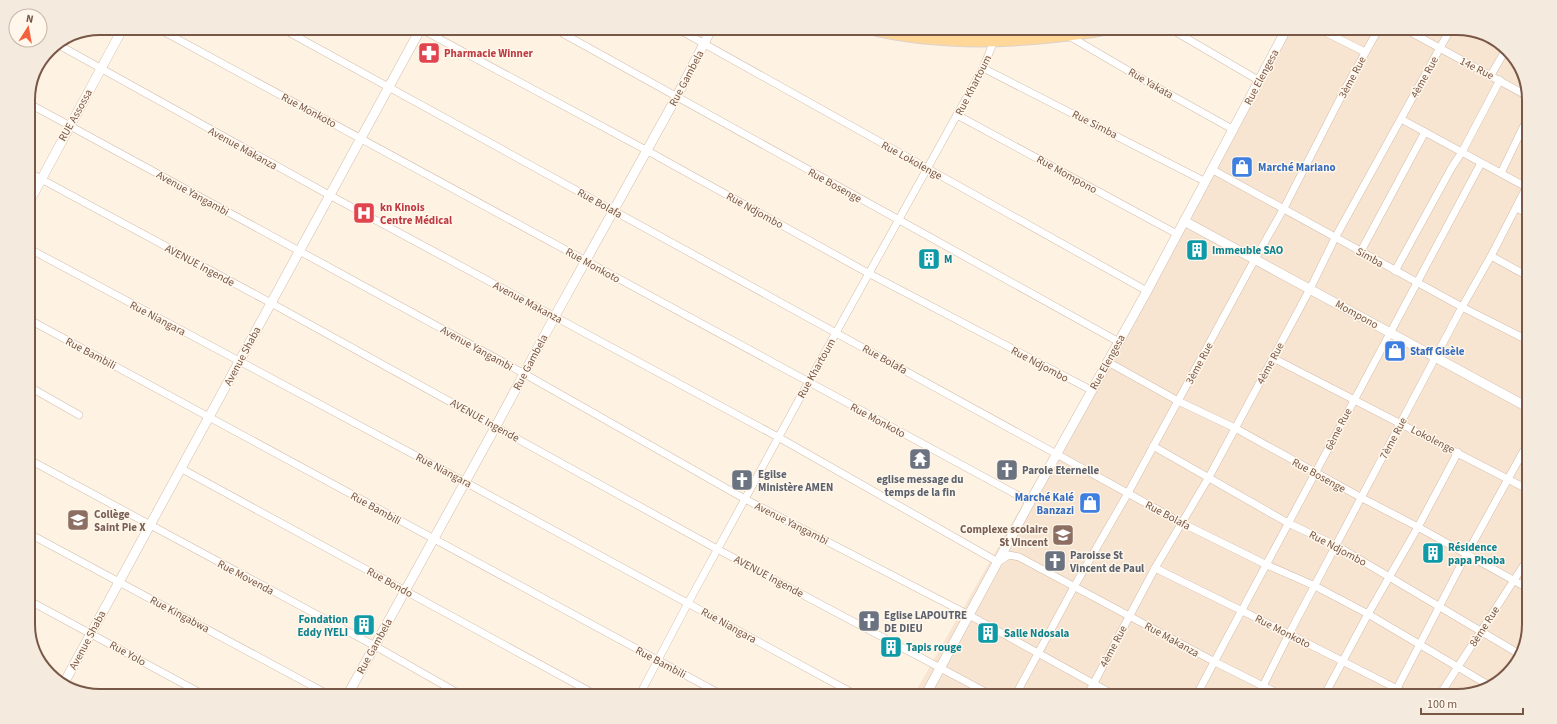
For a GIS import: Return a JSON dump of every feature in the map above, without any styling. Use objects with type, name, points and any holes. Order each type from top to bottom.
[{"type":"main road","points":[[902,35],[924,38],[994,41],[1068,35]]},
{"type":"street","name":"RUE Assossa","points":[[35,189],[119,35]]},
{"type":"street","name":"Rue Monkoto","points":[[170,35],[808,383],[1030,502]]},
{"type":"street","name":"Rue Bolafa","points":[[294,35],[1182,523],[1265,564],[1315,586],[1368,614],[1485,683]]},
{"type":"street","name":"Avenue Shaba","points":[[66,679],[331,196],[416,35]]},
{"type":"street","name":"Rue Ndjombo","points":[[433,35],[646,150],[868,273],[1091,390]]},
{"type":"street","name":"Rue Bosenge","points":[[566,35],[1119,342]]},
{"type":"street","name":"Rue Lokolenge","points":[[689,35],[1148,291]]},
{"type":"street","name":"Rue Gambela","points":[[351,689],[404,590],[466,482],[554,316],[677,96],[708,35]]},
{"type":"street","name":"Rue Yakata","points":[[1068,35],[1151,84],[1234,130]]},
{"type":"street","points":[[1181,35],[1258,80]]},
{"type":"street","name":"Rue Elengesa","points":[[929,689],[1091,390],[1148,291],[1283,35]]},
{"type":"street","points":[[1331,35],[1365,52]]},
{"type":"street","name":"3ème Rue","points":[[1019,689],[1284,208],[1374,35]]},
{"type":"street","name":"14e Rue","points":[[1415,35],[1522,93]]},
{"type":"street","name":"4ème Rue","points":[[1091,689],[1155,568],[1235,428],[1336,238],[1447,35]]},
{"type":"street","name":"Rue Khartoum","points":[[642,689],[717,548],[868,273],[958,115],[983,68],[994,41]]},
{"type":"street","name":"Avenue Makanza","points":[[63,47],[331,196],[778,437],[998,562]]},
{"type":"street","points":[[1491,75],[1503,54]]},
{"type":"street","name":"Rue Simba","points":[[983,68],[1206,182]]},
{"type":"street","points":[[1395,271],[1462,152],[1500,80]]},
{"type":"street","name":"Avenue Yangambi","points":[[35,107],[523,374],[745,499],[969,615],[1103,689]]},
{"type":"street","name":"Rue Mompono","points":[[958,115],[1177,234]]},
{"type":"street","points":[[1401,119],[1500,173],[1522,182]]},
{"type":"street","points":[[1500,173],[1522,129]]},
{"type":"street","points":[[1361,251],[1425,132]]},
{"type":"street","name":"6ème Rue","points":[[1200,689],[1242,611],[1265,564],[1316,473],[1354,399],[1418,283],[1481,163]]},
{"type":"street","name":"Simba","points":[[1213,170],[1284,208],[1395,271],[1522,337]]},
{"type":"street","name":"AVENUE Ingende","points":[[35,176],[271,303],[717,548],[980,689]]},
{"type":"street","name":"7ème Rue","points":[[1261,689],[1462,307],[1522,197]]},
{"type":"street","points":[[1517,208],[1522,211]]},
{"type":"street","name":"Mompono","points":[[1184,221],[1522,404]]},
{"type":"street","name":"Rue Niangara","points":[[35,252],[466,482],[845,689]]},
{"type":"street","points":[[1491,256],[1522,273]]},
{"type":"street","name":"Rue Bambili","points":[[35,323],[711,689]]},
{"type":"street","name":"Lokolenge","points":[[1272,358],[1522,486]]},
{"type":"street","name":"Rue Bosenge","points":[[1108,362],[1178,401],[1235,428],[1522,586]]},
{"type":"street","points":[[35,390],[79,415]]},
{"type":"street","name":"Rue Ndjombo","points":[[1153,446],[1288,523],[1337,546],[1515,652]]},
{"type":"street","points":[[1328,689],[1368,614],[1418,528],[1458,452]]},
{"type":"street","points":[[1396,689],[1466,554],[1522,453]]},
{"type":"street","name":"Rue Movenda","points":[[35,463],[375,646],[451,689]]},
{"type":"street","name":"Rue Bondo","points":[[182,469],[585,689]]},
{"type":"street","name":"Rue Kingabwa","points":[[35,537],[318,689]]},
{"type":"street","name":"Rue Makanza","points":[[998,562],[1009,555],[1019,557],[1215,662],[1270,689]]},
{"type":"street","name":"Rue Monkoto","points":[[1155,568],[1396,689]]},
{"type":"street","name":"8ème Rue","points":[[1443,689],[1522,568]]},
{"type":"street","name":"Rue Yolo","points":[[35,604],[193,689]]},
{"type":"shaded area","points":[[1286,35],[1469,36],[1482,40],[1500,51],[1506,57],[1519,79],[1522,96],[1522,624],[1521,636],[1517,649],[1506,667],[1500,673],[1486,682],[1474,687],[1457,689],[917,689],[1177,234]]},
{"type":"place","name":"Pharmacie Winner","points":[[429,53]]},
{"type":"place","name":"Marché Mariano","points":[[1242,167]]},
{"type":"place","name":"kn Kinois Centre Médical","points":[[364,213]]},
{"type":"place","name":"Immeuble SAO","points":[[1197,250]]},
{"type":"place","name":"M","points":[[929,259]]},
{"type":"place","name":"Staff Gisèle","points":[[1395,351]]},
{"type":"place","name":"eglise message du temps de la fin","points":[[920,459]]},
{"type":"place","name":"Parole Eternelle","points":[[1007,470]]},
{"type":"place","name":"Egilse Ministère AMEN","points":[[742,480]]},
{"type":"place","name":"Marché Kalé Banzazi","points":[[1090,503]]},
{"type":"place","name":"Collège Saint Pie X","points":[[78,520]]},
{"type":"place","name":"Complexe scolaire St Vincent","points":[[1063,535]]},
{"type":"place","name":"Résidence papa Phoba","points":[[1433,553]]},
{"type":"place","name":"Paroisse St Vincent de Paul","points":[[1055,561]]},
{"type":"place","name":"Eglise LAPOUTRE DE DIEU","points":[[869,621]]},
{"type":"place","name":"Fondation Eddy IYELI","points":[[364,625]]},
{"type":"place","name":"Salle Ndosala","points":[[988,633]]},
{"type":"place","name":"Tapis rouge","points":[[891,647]]}]
